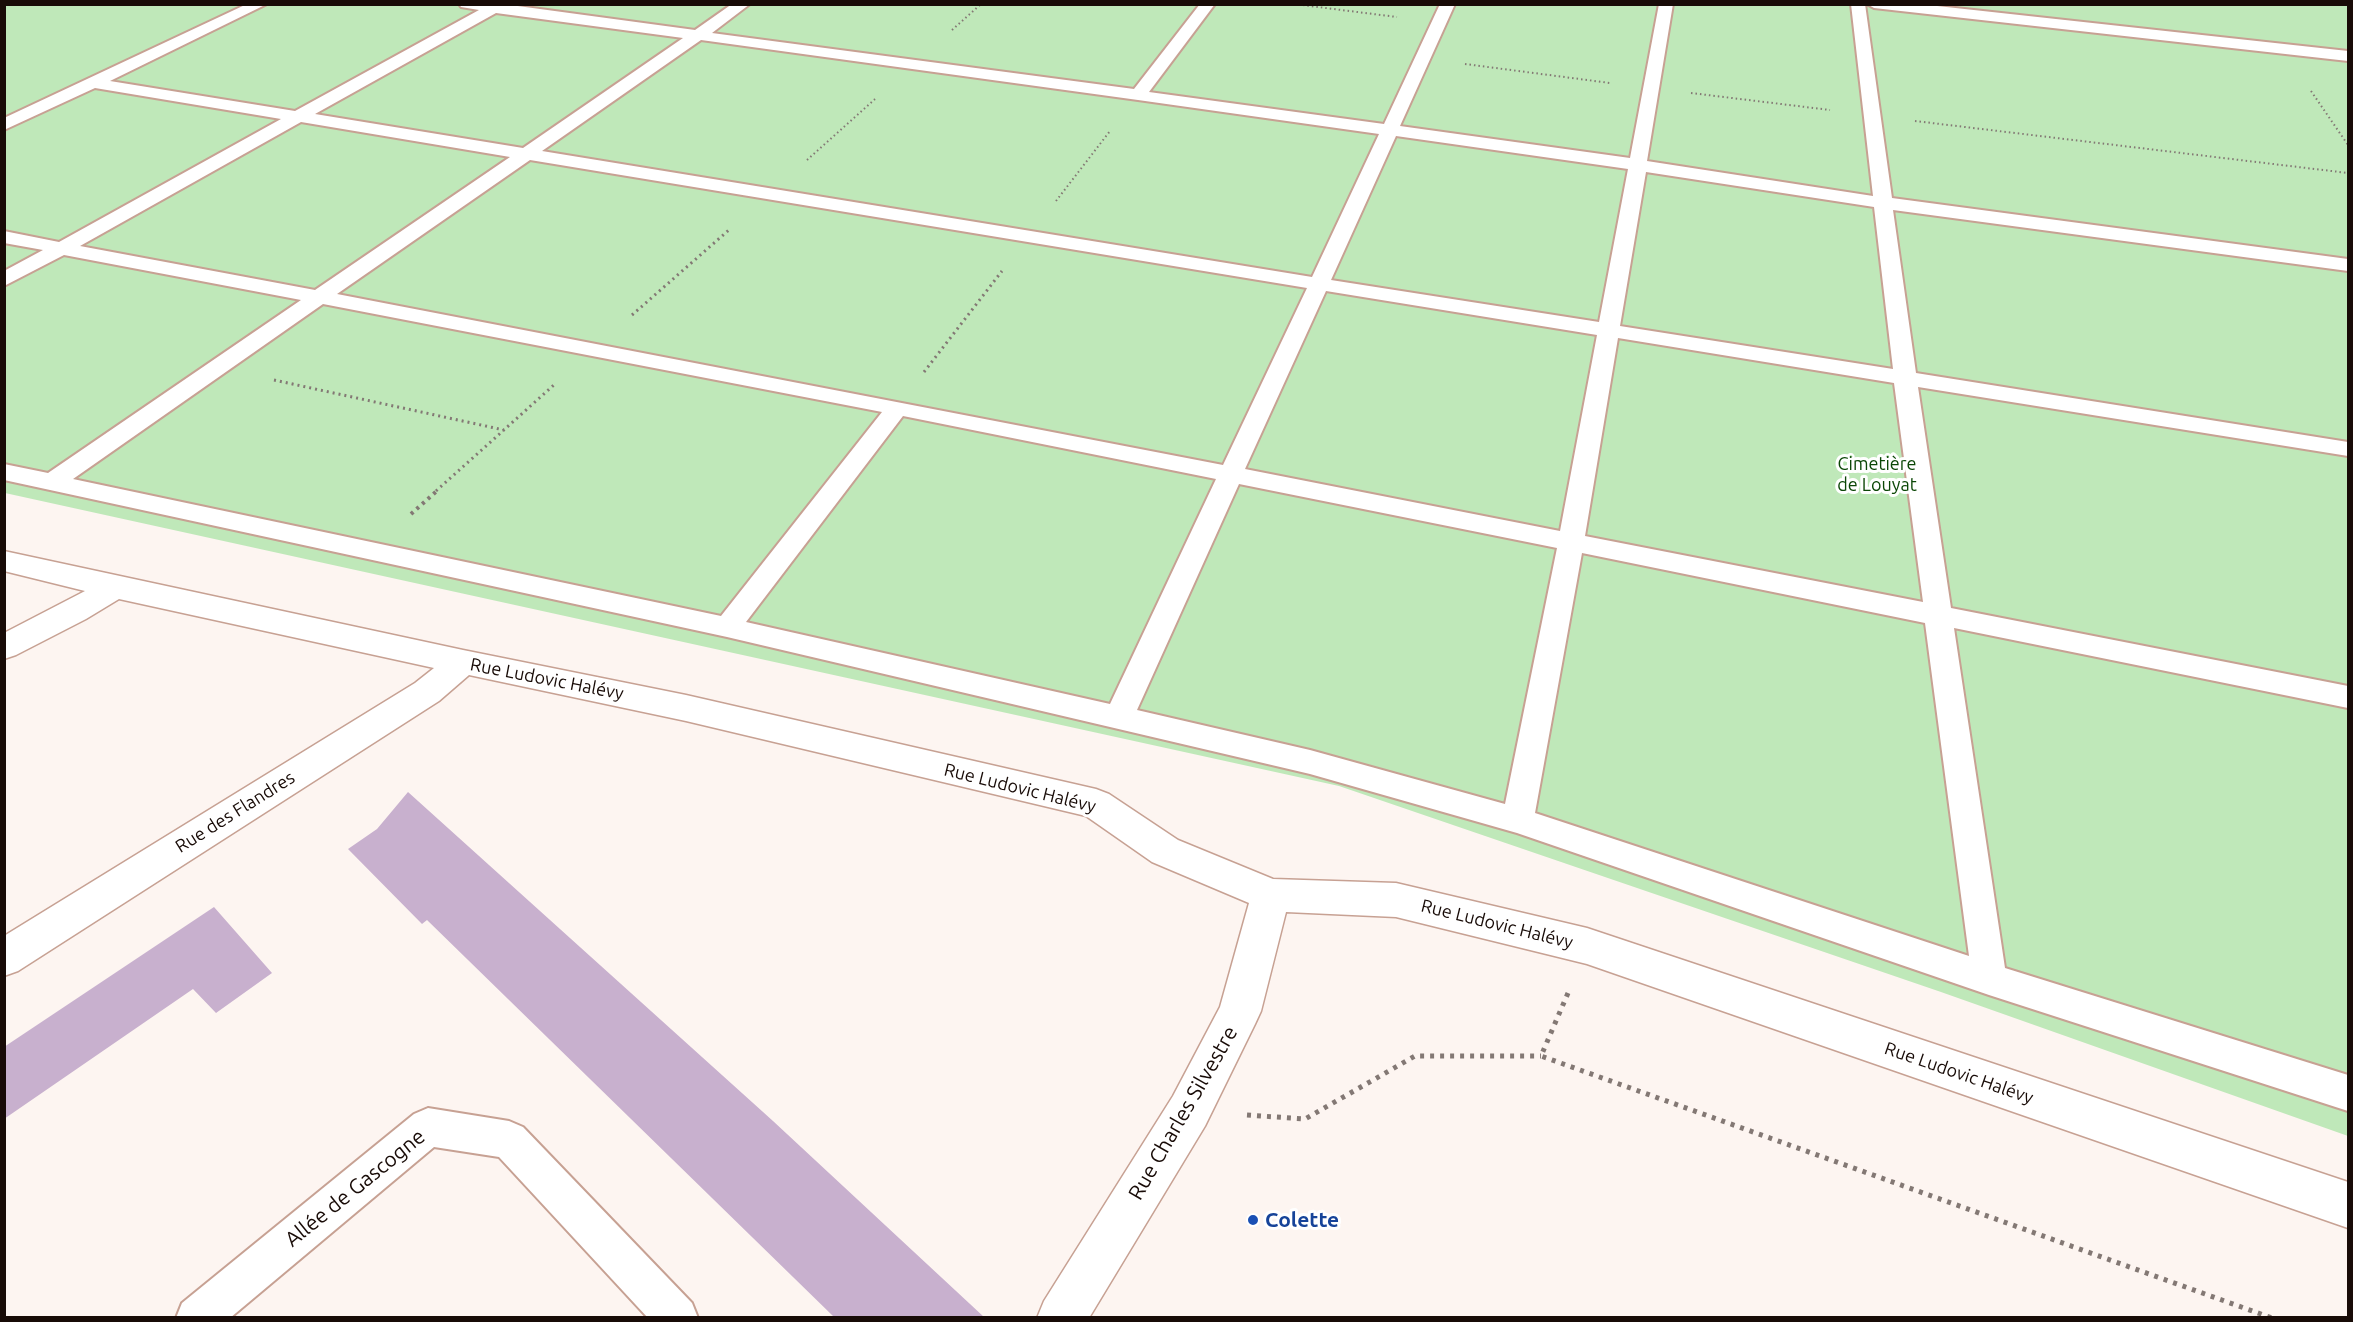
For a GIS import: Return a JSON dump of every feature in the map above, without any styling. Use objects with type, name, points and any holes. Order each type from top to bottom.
[{"type":"street","name":"Rue Ludovic Halévy","points":[[4,561],[115,587],[686,708],[1096,804],[1165,851],[1271,895],[1396,900],[1587,946],[2349,1205]]},
{"type":"street","points":[[4,647],[75,611],[115,587]]},
{"type":"street","name":"Rue des Flandres","points":[[4,958],[427,692],[463,662]]},
{"type":"street","name":"Rue Charles Silvestre","points":[[1061,1317],[1189,1111],[1240,1011],[1271,895]]},
{"type":"lane","points":[[4,125],[260,4]]},
{"type":"lane","points":[[466,4],[496,6],[698,36],[1390,130],[1883,203],[2349,265]]},
{"type":"lane","points":[[52,482],[743,4]]},
{"type":"lane","points":[[1138,95],[1208,4]]},
{"type":"lane","points":[[1518,820],[1571,543],[1666,4]]},
{"type":"lane","points":[[1858,4],[1905,378],[1989,979]]},
{"type":"lane","points":[[1874,4],[2349,56]]},
{"type":"lane","points":[[4,280],[496,6]]},
{"type":"lane","points":[[1119,717],[1444,13]]},
{"type":"lane","points":[[93,83],[1608,331],[2349,449]]},
{"type":"lane","points":[[4,237],[897,408],[2349,697]]},
{"type":"lane","points":[[727,627],[897,408]]},
{"type":"lane","points":[[4,472],[727,627],[1310,762],[1518,820],[1989,979],[2349,1093]]},
{"type":"lane","name":"Allée de Gascogne","points":[[197,1317],[428,1127],[509,1140],[677,1317]]},
{"type":"path","points":[[371,551],[593,349],[981,4]]},
{"type":"path","points":[[1294,4],[1444,13]]},
{"type":"path","points":[[218,368],[504,430]]},
{"type":"path","points":[[1541,1056],[1587,946]]},
{"type":"path","points":[[1189,1111],[1305,1119],[1415,1056],[1541,1056],[2272,1317]]},
{"type":"green space","name":"Cimetière de Louyat","points":[[5,5],[2348,5],[2348,1136],[1941,992],[1339,786],[5,493]]},
{"type":"building","points":[[408,792],[773,1121],[984,1317],[834,1317],[427,920],[422,924],[348,849],[377,829]]},
{"type":"building","points":[[214,907],[272,973],[216,1013],[193,989],[4,1119],[4,1047]]},
{"type":"place","name":"Colette","points":[[1253,1220]]}]
